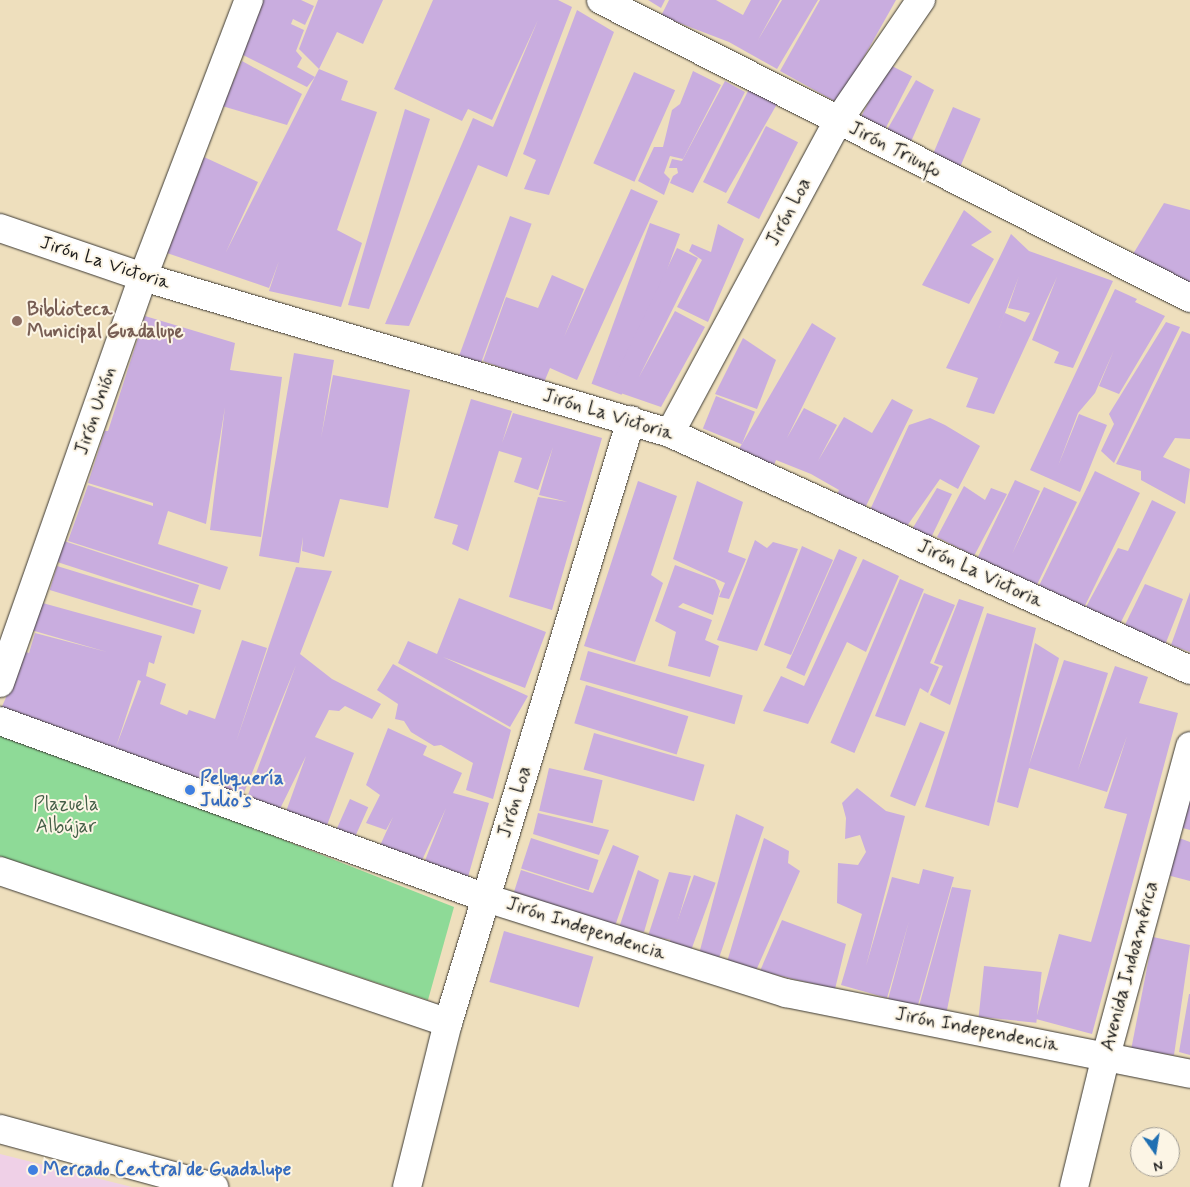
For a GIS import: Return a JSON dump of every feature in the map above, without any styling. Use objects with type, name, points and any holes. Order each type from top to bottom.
[{"type":"street","name":"Jirón Unión","points":[[0,683],[143,277],[248,0]]},
{"type":"street","name":"Jirón Triunfo","points":[[601,0],[1190,298]]},
{"type":"street","name":"Jirón Loa","points":[[670,433],[838,121],[921,0]]},
{"type":"street","name":"Jirón La Victoria","points":[[0,228],[143,277],[670,433],[1190,670]]},
{"type":"street","name":"Jirón Loa","points":[[408,1187],[448,1023],[631,420]]},
{"type":"street","name":"Jirón Independencia","points":[[0,721],[486,898],[786,993],[1190,1074]]},
{"type":"street","name":"Avenida Indoamérica","points":[[1074,1187],[1106,1056],[1190,746]]},
{"type":"street","points":[[0,871],[448,1023]]},
{"type":"street","points":[[0,1129],[214,1187]]},
{"type":"shaded area","name":"Mercado Central de Guadalupe","points":[[0,1154],[132,1187],[0,1187]]},
{"type":"green space","name":"Plazuela Albújar","points":[[0,728],[454,907],[428,1000],[0,856]]},
{"type":"building","points":[[260,0],[301,0],[314,6],[305,25],[293,19],[291,24],[304,30],[296,51],[302,58],[297,67],[315,77],[307,87],[239,53]]},
{"type":"building","points":[[318,0],[383,0],[363,44],[337,32],[319,69],[299,49]]},
{"type":"building","points":[[433,0],[558,0],[572,7],[507,177],[478,165],[409,326],[385,324],[473,118],[493,127],[538,20],[492,120],[468,109],[462,121],[394,89]]},
{"type":"building","points":[[648,0],[665,0],[661,8]]},
{"type":"building","points":[[669,0],[716,0],[743,15],[751,0],[780,0],[758,40],[782,0],[818,0],[777,69],[729,42],[661,16]]},
{"type":"building","points":[[820,0],[896,0],[838,103],[780,71]]},
{"type":"building","points":[[577,10],[614,32],[549,195],[524,189],[536,160],[523,154]]},
{"type":"building","points":[[242,61],[302,94],[287,125],[222,106]]},
{"type":"building","points":[[888,64],[912,76],[883,132],[859,120]]},
{"type":"building","points":[[319,69],[348,81],[341,100],[377,112],[337,230],[362,243],[341,307],[269,291],[279,261],[269,288],[167,253],[204,157],[258,182],[226,252]]},
{"type":"building","points":[[693,71],[721,85],[683,159],[670,156],[664,173],[670,179],[664,195],[638,181],[654,147],[663,147],[672,110],[680,104]]},
{"type":"building","points":[[634,72],[675,90],[634,182],[593,163]]},
{"type":"building","points":[[916,80],[934,90],[909,146],[884,135]]},
{"type":"building","points":[[725,81],[745,92],[693,193],[670,183],[673,176],[678,173],[677,168],[669,168],[672,159],[682,161]]},
{"type":"building","points":[[749,89],[777,104],[726,193],[703,182]]},
{"type":"building","points":[[953,107],[981,119],[959,170],[931,159]]},
{"type":"building","points":[[405,109],[430,119],[369,309],[348,305]]},
{"type":"building","points":[[766,126],[798,142],[759,219],[727,203]]},
{"type":"building","points":[[631,189],[658,201],[577,380],[550,368],[540,392],[508,379],[511,371],[483,361],[506,297],[538,308],[552,275],[584,289],[564,337]]},
{"type":"building","points":[[1164,203],[1190,210],[1190,296],[1127,264]]},
{"type":"building","points":[[964,210],[992,232],[971,245],[994,259],[969,304],[922,285]]},
{"type":"building","points":[[510,216],[532,224],[480,367],[458,359]]},
{"type":"building","points":[[650,223],[680,234],[622,395],[592,384]]},
{"type":"building","points":[[718,224],[744,239],[708,322],[677,307],[702,260],[689,251],[692,244],[711,252]]},
{"type":"building","points":[[1011,234],[1029,251],[1113,281],[1073,368],[1054,363],[1059,352],[1032,340],[1057,277],[994,414],[966,407],[978,378],[946,368]],"holes":[[[1019,276],[1008,308],[1030,313],[1025,322],[1005,313],[995,339]]]},
{"type":"building","points":[[677,248],[698,258],[639,377],[675,311],[705,327],[661,407],[609,389]]},
{"type":"building","points":[[1115,289],[1137,299],[1135,302],[1165,316],[1119,394],[1099,386],[1114,350],[1095,393],[1078,413],[1058,466],[1079,414],[1107,425],[1080,492],[1030,470]]},
{"type":"building","points":[[145,316],[235,343],[230,370],[282,377],[261,537],[210,530],[225,407],[206,524],[168,511],[158,544],[228,567],[220,590],[68,541],[88,485],[153,506],[153,503],[88,483],[105,431],[108,431]]},
{"type":"building","points":[[1166,322],[1180,327],[1114,463],[1101,451],[1114,424],[1109,414]]},
{"type":"building","points":[[812,323],[836,338],[787,438],[804,408],[837,425],[818,461],[844,417],[872,433],[892,399],[913,410],[865,508],[837,495],[839,490],[811,474],[776,460],[773,468],[739,449]]},
{"type":"building","points":[[1182,331],[1190,334],[1190,439],[1175,438],[1163,457],[1190,469],[1185,504],[1141,480],[1141,471],[1116,464]]},
{"type":"building","points":[[743,338],[776,360],[757,409],[715,394]]},
{"type":"building","points":[[294,353],[334,360],[321,438],[333,375],[410,390],[388,508],[340,499],[324,557],[302,551],[303,537],[299,563],[259,556]]},
{"type":"building","points":[[716,396],[755,412],[742,444],[703,428]]},
{"type":"building","points":[[471,399],[512,411],[502,443],[513,413],[602,438],[552,610],[509,597],[538,497],[568,502],[539,495],[553,447],[538,490],[514,482],[522,458],[499,451],[468,551],[452,544],[458,525],[434,518]]},
{"type":"building","points":[[930,418],[980,446],[958,489],[940,479],[907,526],[870,510],[909,425]]},
{"type":"building","points":[[1095,471],[1140,493],[1083,611],[1038,589]]},
{"type":"building","points":[[1015,480],[1040,491],[1012,554],[1044,487],[1077,502],[1031,597],[977,559]]},
{"type":"building","points":[[638,481],[677,496],[651,575],[663,583],[635,662],[584,646]]},
{"type":"building","points":[[697,481],[743,502],[728,552],[746,559],[729,599],[719,597],[725,583],[673,559]]},
{"type":"building","points":[[964,486],[985,500],[991,488],[1007,494],[974,556],[937,537]]},
{"type":"building","points":[[937,488],[952,494],[929,542],[911,531]]},
{"type":"building","points":[[1152,500],[1176,512],[1116,632],[1080,618],[1118,548],[1128,551]]},
{"type":"building","points":[[755,540],[767,548],[773,542],[798,549],[757,651],[717,640]]},
{"type":"building","points":[[64,541],[199,585],[192,606],[57,562]]},
{"type":"building","points":[[802,546],[833,560],[791,655],[764,645]]},
{"type":"building","points":[[839,549],[857,557],[804,676],[786,668]]},
{"type":"building","points":[[863,559],[899,576],[866,652],[847,642],[808,724],[763,711],[781,676],[804,686]]},
{"type":"building","points":[[675,565],[715,580],[720,591],[713,615],[683,603],[678,607],[712,620],[705,640],[719,646],[710,677],[668,666],[676,632],[655,621]]},
{"type":"building","points":[[57,566],[201,610],[194,634],[50,590]]},
{"type":"building","points":[[296,567],[332,571],[300,654],[332,679],[381,704],[372,719],[345,706],[339,711],[329,710],[315,737],[354,753],[323,836],[283,820],[306,756],[276,817],[245,803],[296,665],[241,800],[0,711],[26,652],[29,653],[35,633],[107,652],[31,630],[39,602],[162,636],[154,664],[149,662],[146,676],[166,684],[160,704],[187,715],[189,710],[215,719],[242,640],[267,648],[236,742]],"holes":[[[138,680],[141,681],[116,747]]]},
{"type":"building","points":[[900,579],[924,589],[854,753],[830,743]]},
{"type":"building","points":[[1145,584],[1183,599],[1165,645],[1122,631]]},
{"type":"building","points":[[1190,592],[1190,652],[1171,645]]},
{"type":"building","points":[[924,593],[955,605],[930,663],[939,667],[928,693],[920,688],[905,726],[875,716]]},
{"type":"building","points":[[459,598],[546,632],[525,688],[443,657],[528,696],[510,727],[398,663],[408,641],[437,654]]},
{"type":"building","points":[[959,599],[984,607],[950,705],[930,695],[943,666],[934,663]]},
{"type":"building","points":[[987,613],[1036,628],[989,826],[925,807]]},
{"type":"building","points":[[1035,643],[1059,658],[1029,765],[1064,660],[1108,673],[1078,770],[1115,666],[1148,677],[1139,703],[1178,713],[1092,1034],[1036,1019],[1059,934],[1091,942],[1127,814],[1104,808],[1127,736],[1107,792],[1029,768],[1018,808],[997,802]]},
{"type":"building","points":[[588,651],[743,695],[734,724],[580,680]]},
{"type":"building","points":[[393,664],[511,730],[493,799],[466,790],[473,763],[441,745],[434,746],[411,732],[404,721],[395,719],[398,704],[377,690]]},
{"type":"building","points":[[586,685],[688,716],[677,755],[574,723]]},
{"type":"building","points":[[920,722],[945,732],[915,806],[890,796]]},
{"type":"building","points":[[388,728],[427,746],[423,755],[462,773],[453,793],[489,803],[468,877],[424,863],[446,808],[418,869],[378,850],[393,817],[386,830],[366,823],[380,795],[366,785]]},
{"type":"building","points":[[594,733],[705,765],[694,801],[584,770]]},
{"type":"building","points":[[549,768],[603,780],[593,823],[539,811]]},
{"type":"building","points":[[1190,787],[1190,830],[1179,827]]},
{"type":"building","points":[[857,788],[886,811],[905,816],[866,966],[892,877],[919,884],[923,869],[954,877],[916,1012],[886,1007],[909,921],[887,998],[841,985],[862,914],[837,903],[838,863],[858,865],[866,852],[860,835],[845,839],[846,818],[842,803]]},
{"type":"building","points":[[350,799],[368,807],[354,840],[335,832]]},
{"type":"building","points":[[538,813],[609,830],[599,855],[533,834]]},
{"type":"building","points":[[736,814],[764,827],[719,958],[699,954]]},
{"type":"building","points":[[1171,835],[1190,842],[1190,881],[1167,875]]},
{"type":"building","points":[[531,838],[599,860],[589,890],[521,868]]},
{"type":"building","points":[[764,838],[789,851],[788,863],[800,871],[754,975],[727,962]]},
{"type":"building","points":[[613,845],[639,856],[614,929],[513,895],[521,870],[593,893]]},
{"type":"building","points":[[638,870],[659,880],[644,932],[619,928]]},
{"type":"building","points":[[669,872],[691,876],[672,940],[648,936]]},
{"type":"building","points":[[694,875],[716,883],[691,951],[669,943]]},
{"type":"building","points":[[952,887],[971,890],[946,1015],[919,1006]]},
{"type":"building","points":[[782,920],[846,944],[835,989],[760,971]]},
{"type":"building","points":[[504,931],[593,957],[579,1008],[489,982]]},
{"type":"building","points":[[1153,937],[1190,945],[1174,1055],[1131,1050]]},
{"type":"building","points":[[984,966],[1042,972],[1036,1023],[979,1017]]},
{"type":"building","points":[[1190,994],[1190,1055],[1179,1052]]},
{"type":"place","name":"Biblioteca Municipal Guadalupe","points":[[17,321]]},
{"type":"place","name":"Peluquería Julio's","points":[[190,790]]},
{"type":"place","name":"Mercado Central de Guadalupe","points":[[33,1170]]}]
